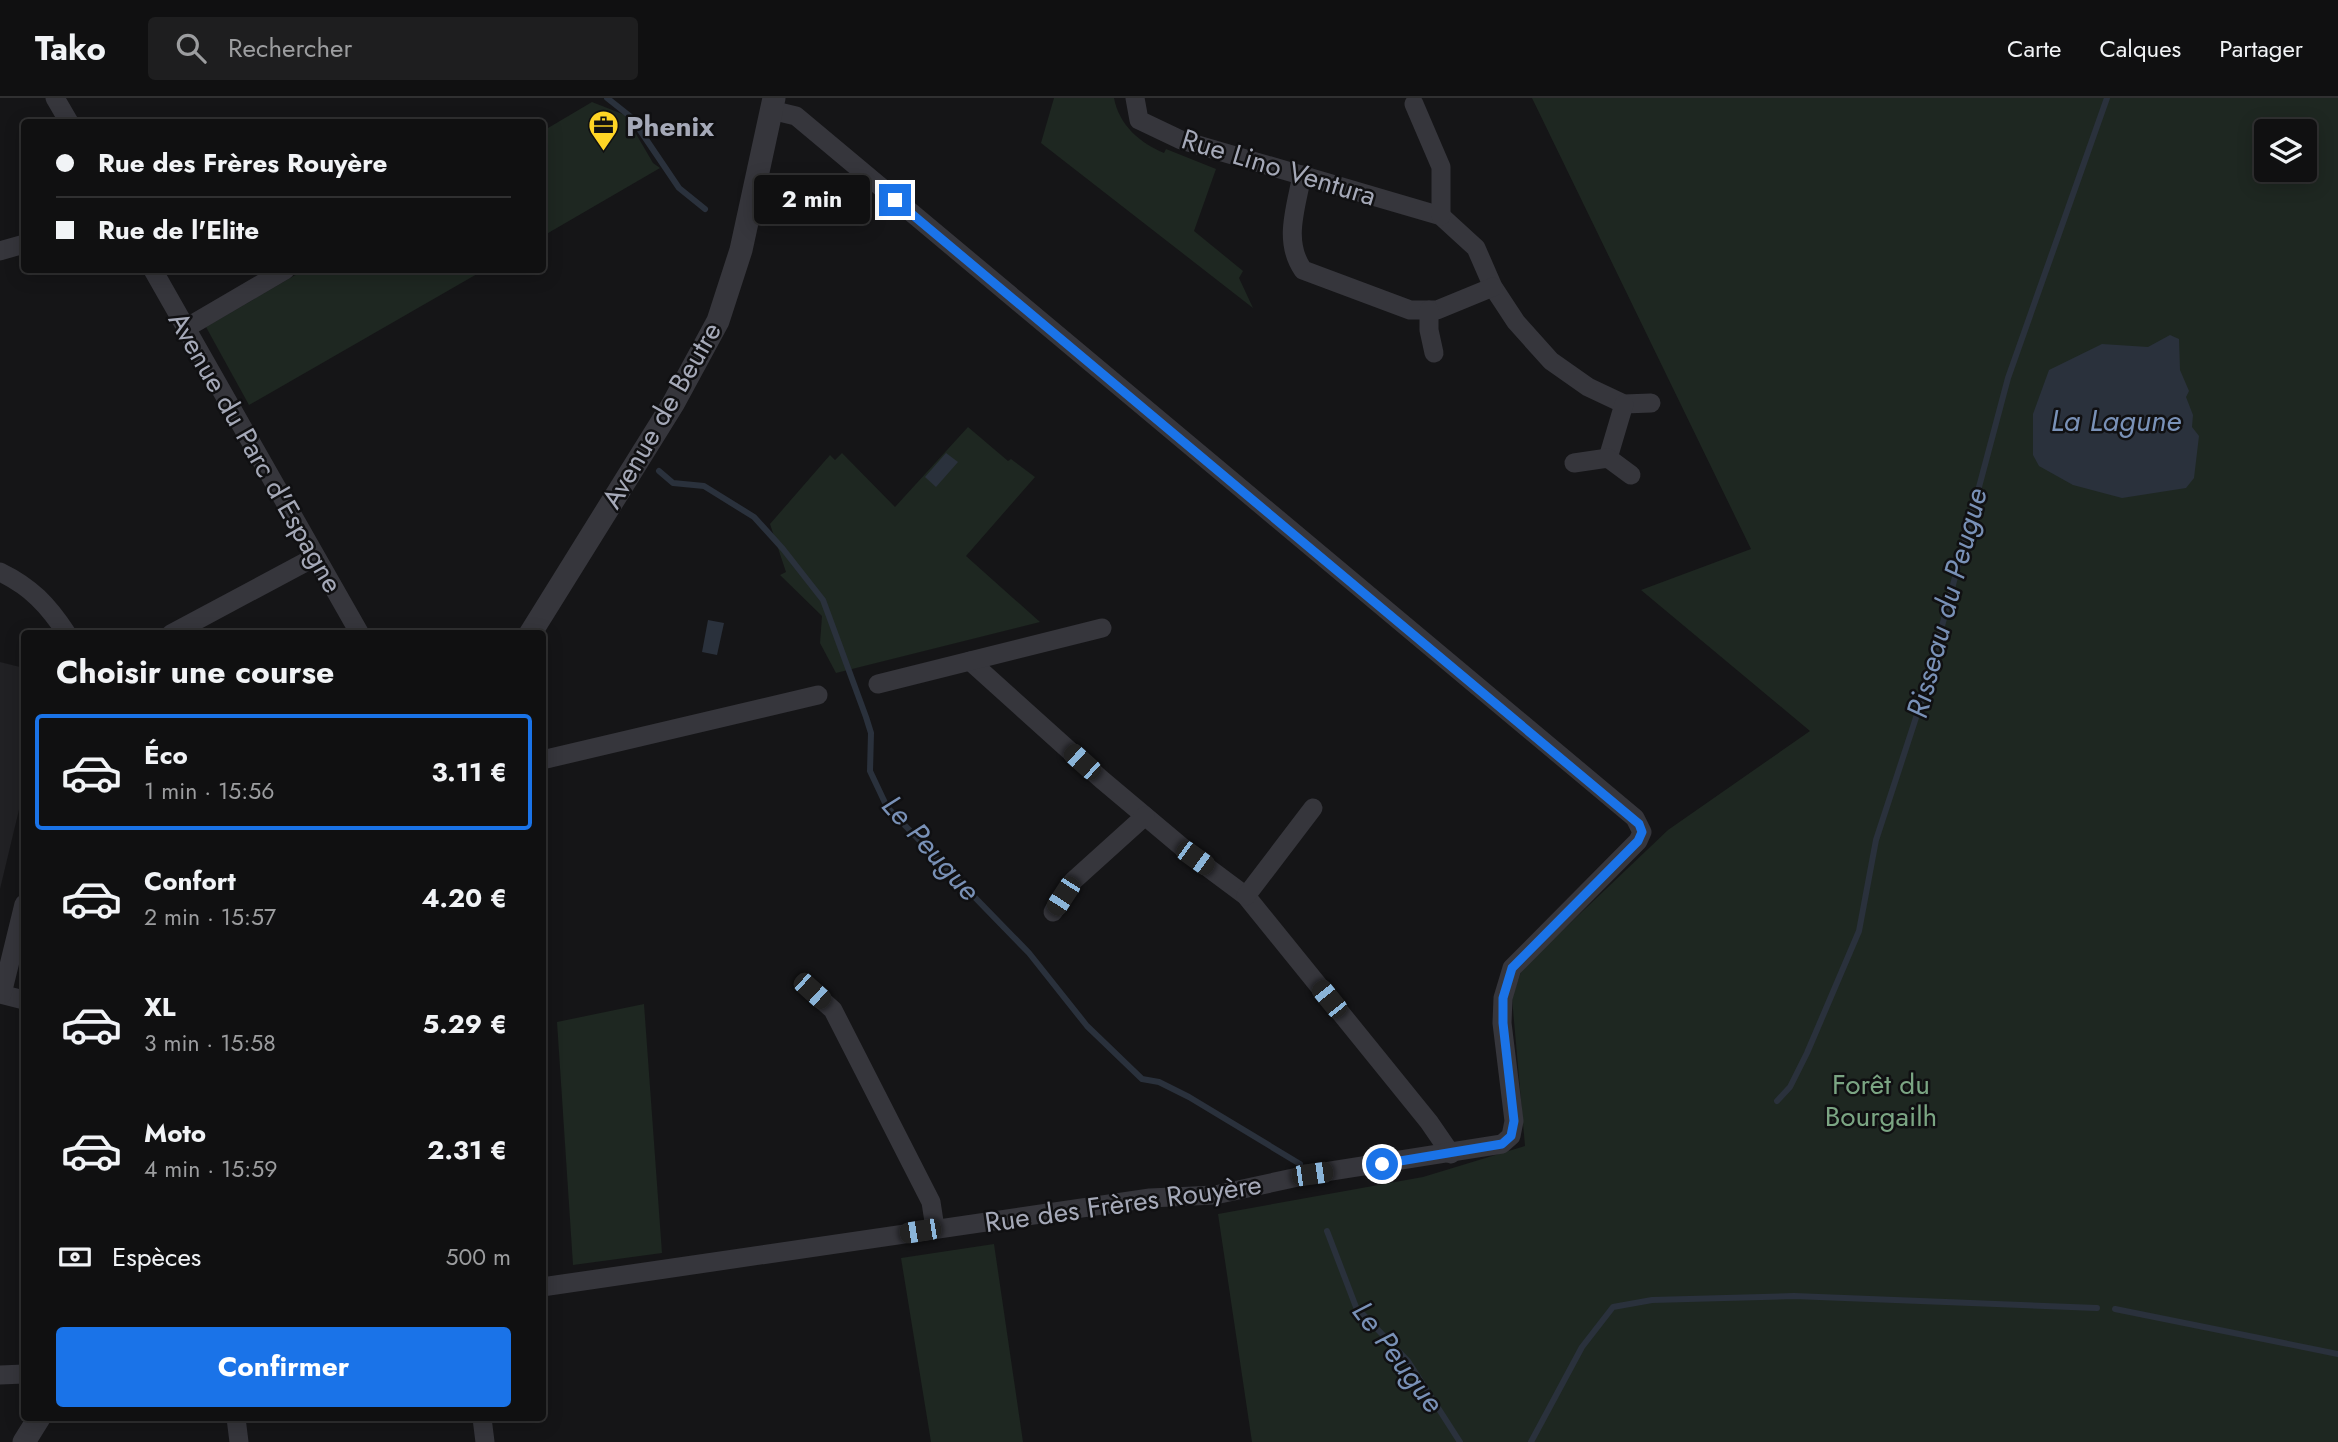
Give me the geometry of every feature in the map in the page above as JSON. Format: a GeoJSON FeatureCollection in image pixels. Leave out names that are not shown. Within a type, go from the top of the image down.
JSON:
{"type":"FeatureCollection","features":[{"type":"Feature","properties":{"kind":"street"},"geometry":{"type":"LineString","coordinates":[[55,98],[67,119]]}},
{"type":"Feature","properties":{"kind":"street","name":"Rue Lino Ventura"},"geometry":{"type":"LineString","coordinates":[[1135,98],[1139,120],[1181,139],[1441,216],[1476,248],[1493,287],[1516,322],[1551,361],[1588,387],[1623,404],[1651,403]]}},
{"type":"Feature","properties":{"kind":"street","name":"Avenue de Beutre"},"geometry":{"type":"LineString","coordinates":[[532,630],[673,404],[718,321],[741,250],[773,104]]}},
{"type":"Feature","properties":{"kind":"street","name":"Rue des Frères Rouyère"},"geometry":{"type":"LineString","coordinates":[[546,1286],[690,1268],[935,1228],[1150,1198],[1215,1195],[1312,1174],[1502,1144],[1511,1136],[1514,1121],[1503,1023],[1503,998],[1512,968],[1638,841],[1642,832],[1636,818],[796,116],[773,104]]}},
{"type":"Feature","properties":{"kind":"street"},"geometry":{"type":"LineString","coordinates":[[1414,104],[1441,167],[1441,216]]}},
{"type":"Feature","properties":{"kind":"street"},"geometry":{"type":"LineString","coordinates":[[1302,175],[1291,231],[1293,256],[1303,270],[1410,310],[1437,310],[1493,287]]}},
{"type":"Feature","properties":{"kind":"street"},"geometry":{"type":"LineString","coordinates":[[0,251],[21,245]]}},
{"type":"Feature","properties":{"kind":"street","name":"Avenue du Parc d'Espagne"},"geometry":{"type":"LineString","coordinates":[[155,273],[358,630]]}},
{"type":"Feature","properties":{"kind":"street"},"geometry":{"type":"LineString","coordinates":[[186,328],[280,273]]}},
{"type":"Feature","properties":{"kind":"street"},"geometry":{"type":"LineString","coordinates":[[1429,310],[1429,330],[1434,353]]}},
{"type":"Feature","properties":{"kind":"street"},"geometry":{"type":"LineString","coordinates":[[1608,458],[1623,404]]}},
{"type":"Feature","properties":{"kind":"street"},"geometry":{"type":"LineString","coordinates":[[1574,463],[1608,458],[1631,475]]}},
{"type":"Feature","properties":{"kind":"street"},"geometry":{"type":"LineString","coordinates":[[178,630],[315,556]]}},
{"type":"Feature","properties":{"kind":"street"},"geometry":{"type":"LineString","coordinates":[[0,572],[29,587],[45,602],[64,630]]}},
{"type":"Feature","properties":{"kind":"street"},"geometry":{"type":"LineString","coordinates":[[878,684],[1102,628]]}},
{"type":"Feature","properties":{"kind":"street"},"geometry":{"type":"LineString","coordinates":[[970,661],[1145,816],[1246,895],[1451,1154]]}},
{"type":"Feature","properties":{"kind":"street"},"geometry":{"type":"LineString","coordinates":[[546,759],[818,695]]}},
{"type":"Feature","properties":{"kind":"street"},"geometry":{"type":"LineString","coordinates":[[1246,895],[1313,808]]}},
{"type":"Feature","properties":{"kind":"street"},"geometry":{"type":"LineString","coordinates":[[1053,912],[1073,881],[1145,816]]}},
{"type":"Feature","properties":{"kind":"street"},"geometry":{"type":"LineString","coordinates":[[21,919],[11,968],[1,994],[21,999]]}},
{"type":"Feature","properties":{"kind":"street"},"geometry":{"type":"LineString","coordinates":[[812,991],[833,1010],[931,1202],[935,1228]]}},
{"type":"Feature","properties":{"kind":"street"},"geometry":{"type":"LineString","coordinates":[[0,1375],[21,1374]]}},
{"type":"Feature","properties":{"kind":"street"},"geometry":{"type":"LineString","coordinates":[[24,1442],[37,1421]]}},
{"type":"Feature","properties":{"kind":"street"},"geometry":{"type":"LineString","coordinates":[[236,1421],[239,1442]]}},
{"type":"Feature","properties":{"kind":"street"},"geometry":{"type":"LineString","coordinates":[[482,1421],[485,1442]]}},
{"type":"Feature","properties":{"kind":"shaded area"},"geometry":{"type":"Polygon","coordinates":[[[0,662],[21,667],[21,802],[0,889],[0,662]]]}},
{"type":"Feature","properties":{"kind":"green space"},"geometry":{"type":"Polygon","coordinates":[[[1054,98],[1114,98],[1126,125],[1147,144],[1164,153],[1166,149],[1216,169],[1194,231],[1243,271],[1239,278],[1253,308],[1041,143],[1054,98]]]}},
{"type":"Feature","properties":{"kind":"green space","name":"Forêt du Bourgailh"},"geometry":{"type":"Polygon","coordinates":[[[1532,98],[2338,98],[2338,1442],[1252,1442],[1218,1214],[1423,1177],[1525,1146],[1512,998],[1522,969],[1668,830],[1810,731],[1641,590],[1751,549],[1532,98]]]}},
{"type":"Feature","properties":{"kind":"green space"},"geometry":{"type":"Polygon","coordinates":[[[592,102],[625,115],[653,163],[660,168],[546,234],[546,129],[592,102]]]}},
{"type":"Feature","properties":{"kind":"green space"},"geometry":{"type":"Polygon","coordinates":[[[299,273],[479,273],[249,405],[206,327],[299,273]]]}},
{"type":"Feature","properties":{"kind":"green space"},"geometry":{"type":"Polygon","coordinates":[[[968,427],[1008,461],[1011,459],[1035,477],[966,556],[1040,622],[836,673],[820,643],[822,616],[780,575],[786,572],[770,524],[830,455],[835,460],[842,453],[895,507],[968,427]]]}},
{"type":"Feature","properties":{"kind":"green space"},"geometry":{"type":"Polygon","coordinates":[[[644,1004],[662,1253],[573,1265],[557,1022],[644,1004]]]}},
{"type":"Feature","properties":{"kind":"green space"},"geometry":{"type":"Polygon","coordinates":[[[994,1244],[1023,1442],[931,1442],[901,1258],[994,1244]]]}},
{"type":"Feature","properties":{"kind":"water","name":"La Lagune"},"geometry":{"type":"Polygon","coordinates":[[[2170,335],[2179,339],[2180,370],[2189,391],[2186,397],[2193,415],[2192,427],[2199,436],[2194,478],[2186,488],[2122,498],[2073,485],[2039,466],[2033,455],[2033,414],[2049,370],[2102,344],[2148,347],[2170,335]]]}},
{"type":"Feature","properties":{"kind":"water"},"geometry":{"type":"Polygon","coordinates":[[[946,453],[958,462],[936,487],[925,477],[946,453]]]}},
{"type":"Feature","properties":{"kind":"water"},"geometry":{"type":"Polygon","coordinates":[[[708,620],[724,623],[717,655],[702,652],[708,620]]]}},
{"type":"Feature","properties":{"kind":"waterway","name":"Le Peugue"},"geometry":{"type":"LineString","coordinates":[[607,98],[631,117],[679,188],[705,209]]}},
{"type":"Feature","properties":{"kind":"waterway","name":"Risseau du Peugue"},"geometry":{"type":"LineString","coordinates":[[1777,1101],[1790,1087],[1807,1053],[1859,931],[1876,840],[1925,690],[2008,378],[2107,98]]}},
{"type":"Feature","properties":{"kind":"waterway","name":"Le Peugue"},"geometry":{"type":"LineString","coordinates":[[659,471],[673,483],[704,486],[754,517],[823,600],[871,733],[870,771],[887,807],[1029,953],[1087,1026],[1142,1079],[1159,1082],[1189,1097],[1300,1164]]}},
{"type":"Feature","properties":{"kind":"waterway","name":"Le Peugue"},"geometry":{"type":"LineString","coordinates":[[1327,1231],[1356,1307],[1408,1361],[1460,1442]]}},
{"type":"Feature","properties":{"kind":"waterway"},"geometry":{"type":"LineString","coordinates":[[1531,1442],[1582,1347],[1613,1307],[1652,1300],[1794,1296],[2097,1308]]}},
{"type":"Feature","properties":{"kind":"waterway"},"geometry":{"type":"LineString","coordinates":[[2115,1309],[2338,1354]]}},
{"type":"Feature","properties":{"kind":"place","name":"Phenix"},"geometry":{"type":"Point","coordinates":[603,153]}},
{"type":"Feature","properties":{"kind":"route"},"geometry":{"type":"LineString","coordinates":[[895,200],[1267,513],[1636,818],[1642,832],[1638,841],[1512,968],[1503,998],[1503,1023],[1514,1121],[1511,1136],[1502,1144],[1382,1164]]}}]}
